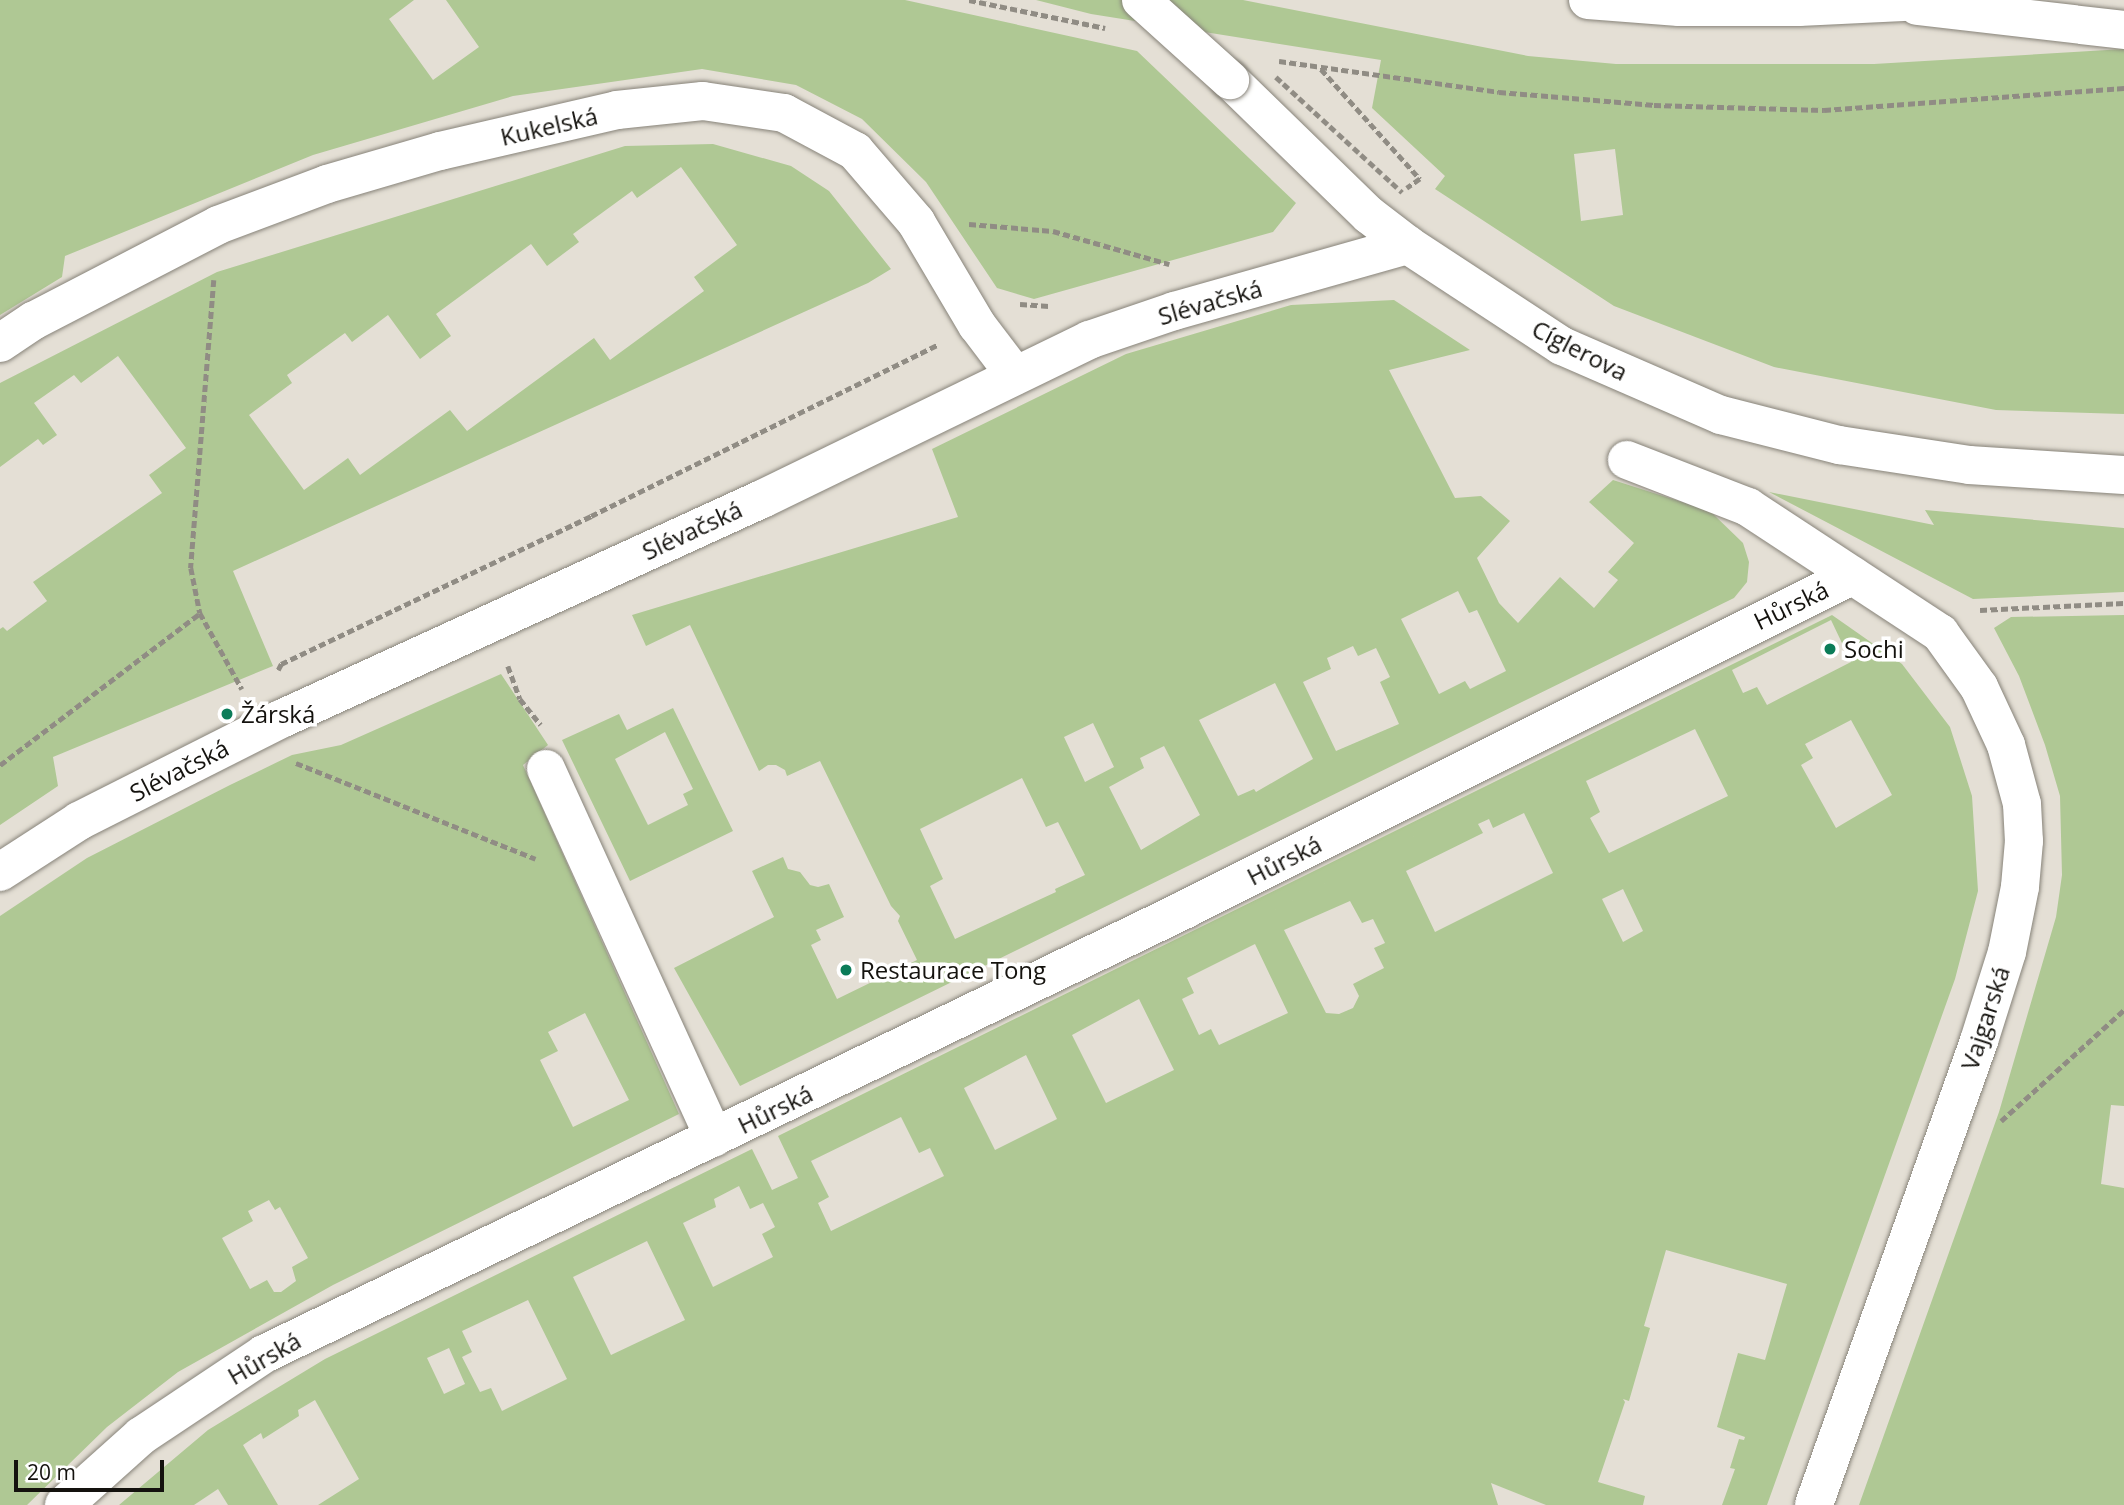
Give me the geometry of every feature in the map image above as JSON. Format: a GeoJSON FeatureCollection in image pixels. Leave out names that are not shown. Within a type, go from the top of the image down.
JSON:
{"type":"FeatureCollection","features":[{"type":"Feature","properties":{"kind":"street","name":"Cíglerova"},"geometry":{"type":"LineString","coordinates":[[1141,0],[1369,215],[1408,245],[1562,346],[1721,415],[1839,445],[1969,465],[2124,474]]}},
{"type":"Feature","properties":{"kind":"street"},"geometry":{"type":"LineString","coordinates":[[1588,0],[1679,7],[1894,4],[1945,0]]}},
{"type":"Feature","properties":{"kind":"street"},"geometry":{"type":"LineString","coordinates":[[1894,4],[2124,30]]}},
{"type":"Feature","properties":{"kind":"street","name":"Kukelská"},"geometry":{"type":"LineString","coordinates":[[0,344],[33,321],[218,225],[327,184],[440,150],[617,110],[703,101],[784,113],[855,151],[916,222],[977,325],[1015,375]]}},
{"type":"Feature","properties":{"kind":"street","name":"Slévačská"},"geometry":{"type":"LineString","coordinates":[[0,872],[79,821],[281,719],[762,499],[1089,340],[1174,311],[1408,245]]}},
{"type":"Feature","properties":{"kind":"street","name":"Vajgarská"},"geometry":{"type":"LineString","coordinates":[[1627,460],[1748,507],[1941,634],[1979,687],[2006,745],[2022,804],[2024,841],[2020,887],[2007,952],[1979,1041],[1814,1505]]}},
{"type":"Feature","properties":{"kind":"street","name":"Hůrská"},"geometry":{"type":"LineString","coordinates":[[64,1505],[141,1436],[264,1354],[408,1282],[714,1138],[1173,915],[1852,576]]}},
{"type":"Feature","properties":{"kind":"street","name":"Hůrská"},"geometry":{"type":"LineString","coordinates":[[546,769],[714,1138]]}},
{"type":"Feature","properties":{"kind":"path"},"geometry":{"type":"LineString","coordinates":[[969,0],[1107,29]]}},
{"type":"Feature","properties":{"kind":"path"},"geometry":{"type":"LineString","coordinates":[[1268,59],[1321,69],[1499,92],[1654,105],[1824,110],[2124,88]]}},
{"type":"Feature","properties":{"kind":"path"},"geometry":{"type":"LineString","coordinates":[[1321,69],[1420,179],[1402,192]]}},
{"type":"Feature","properties":{"kind":"path"},"geometry":{"type":"LineString","coordinates":[[1272,73],[1413,200]]}},
{"type":"Feature","properties":{"kind":"path"},"geometry":{"type":"LineString","coordinates":[[916,222],[1053,231],[1179,267]]}},
{"type":"Feature","properties":{"kind":"path"},"geometry":{"type":"LineString","coordinates":[[218,225],[191,568],[200,612],[241,688],[281,719]]}},
{"type":"Feature","properties":{"kind":"path"},"geometry":{"type":"LineString","coordinates":[[1941,634],[1980,610],[2124,603]]}},
{"type":"Feature","properties":{"kind":"path"},"geometry":{"type":"LineString","coordinates":[[0,765],[200,612]]}},
{"type":"Feature","properties":{"kind":"path"},"geometry":{"type":"LineString","coordinates":[[507,660],[512,678]]}},
{"type":"Feature","properties":{"kind":"path"},"geometry":{"type":"LineString","coordinates":[[306,758],[295,764],[599,882]]}},
{"type":"Feature","properties":{"kind":"path"},"geometry":{"type":"LineString","coordinates":[[2000,1122],[2124,1010]]}},
{"type":"Feature","properties":{"kind":"green space"},"geometry":{"type":"Polygon","coordinates":[[[0,0],[414,0],[389,19],[433,80],[479,47],[446,0],[905,0],[1137,51],[1296,203],[1273,232],[1034,299],[997,288],[926,182],[862,119],[796,85],[702,69],[513,96],[313,155],[65,256],[62,277],[0,315],[0,0]]]}},
{"type":"Feature","properties":{"kind":"green space"},"geometry":{"type":"Polygon","coordinates":[[[1036,0],[1243,0],[1528,56],[1616,64],[1874,64],[2124,49],[2124,414],[1996,410],[1774,367],[1614,306],[1435,189],[1445,176],[1372,108],[1381,60],[1091,14],[1036,0]],[[1615,149],[1574,154],[1581,221],[1623,215],[1615,149]]]}},
{"type":"Feature","properties":{"kind":"green space"},"geometry":{"type":"Polygon","coordinates":[[[713,144],[791,166],[829,191],[891,269],[868,283],[233,571],[273,666],[53,757],[58,786],[0,825],[0,629],[3,627],[7,631],[47,601],[33,582],[162,493],[149,475],[186,448],[118,356],[81,383],[74,375],[34,403],[57,435],[43,445],[38,439],[0,467],[0,383],[217,272],[625,146],[713,144]],[[681,167],[637,198],[632,191],[573,234],[579,242],[547,266],[531,244],[436,314],[451,336],[420,359],[388,315],[352,342],[345,333],[287,375],[292,383],[249,415],[304,490],[348,458],[360,475],[450,410],[467,431],[594,338],[610,360],[704,291],[694,277],[737,245],[681,167]]]}},
{"type":"Feature","properties":{"kind":"green space"},"geometry":{"type":"Polygon","coordinates":[[[1394,300],[1470,350],[1389,370],[1455,498],[1481,496],[1510,521],[1477,558],[1499,603],[1518,623],[1560,577],[1594,608],[1618,580],[1608,572],[1634,543],[1589,502],[1613,480],[1710,511],[1743,543],[1749,562],[1747,582],[1734,598],[740,1086],[674,968],[774,917],[752,871],[783,857],[788,869],[800,872],[810,885],[818,887],[829,884],[844,917],[816,930],[821,940],[811,945],[837,999],[917,960],[898,921],[900,916],[891,906],[820,761],[787,776],[785,770],[776,765],[768,765],[759,771],[690,625],[646,646],[632,615],[958,517],[932,449],[1126,354],[1291,305],[1394,300]],[[1458,591],[1401,619],[1439,694],[1465,681],[1470,689],[1506,671],[1477,610],[1469,613],[1458,591]],[[1353,646],[1327,658],[1331,669],[1303,682],[1336,751],[1399,724],[1380,682],[1390,677],[1376,648],[1358,656],[1353,646]],[[1275,683],[1199,720],[1238,796],[1254,789],[1256,792],[1313,759],[1275,683]],[[1093,723],[1064,737],[1085,782],[1114,767],[1093,723]],[[1164,746],[1140,758],[1144,768],[1109,787],[1141,850],[1200,815],[1164,746]],[[1022,778],[920,829],[943,879],[930,886],[955,939],[1056,892],[1055,889],[1085,875],[1058,822],[1046,827],[1022,778]]]}},
{"type":"Feature","properties":{"kind":"green space"},"geometry":{"type":"Polygon","coordinates":[[[1769,492],[1934,525],[1925,510],[2124,528],[2124,592],[1973,599],[1769,492]]]}},
{"type":"Feature","properties":{"kind":"green space"},"geometry":{"type":"Polygon","coordinates":[[[1832,615],[1902,664],[1950,727],[1972,796],[1978,891],[1955,979],[1767,1505],[1722,1505],[1735,1469],[1730,1468],[1739,1439],[1744,1440],[1745,1437],[1717,1427],[1738,1353],[1765,1360],[1787,1284],[1666,1250],[1644,1326],[1650,1328],[1629,1401],[1623,1399],[1625,1402],[1598,1482],[1645,1496],[1643,1505],[1546,1505],[1491,1483],[1498,1505],[318,1505],[359,1479],[315,1400],[298,1410],[299,1416],[263,1439],[261,1433],[243,1445],[278,1505],[228,1505],[218,1489],[194,1505],[119,1505],[208,1430],[325,1359],[752,1149],[772,1190],[798,1178],[778,1136],[1832,615]],[[1831,620],[1732,670],[1743,693],[1757,687],[1767,705],[1851,662],[1831,620]],[[1851,720],[1805,744],[1813,758],[1801,765],[1836,828],[1892,795],[1851,720]],[[1695,729],[1586,781],[1600,812],[1590,818],[1609,853],[1728,796],[1695,729]],[[1524,813],[1493,828],[1489,819],[1478,824],[1483,833],[1406,871],[1435,932],[1553,873],[1524,813]],[[1623,889],[1602,899],[1623,942],[1643,931],[1623,889]],[[1350,901],[1284,930],[1326,1013],[1339,1014],[1353,1008],[1359,996],[1353,984],[1384,968],[1374,948],[1385,943],[1373,919],[1362,923],[1350,901]],[[1255,944],[1187,978],[1194,993],[1182,999],[1199,1035],[1211,1029],[1219,1045],[1288,1013],[1255,944]],[[1139,999],[1072,1035],[1106,1103],[1174,1070],[1139,999]],[[1026,1055],[964,1088],[995,1150],[1057,1119],[1026,1055]],[[901,1117],[811,1161],[829,1197],[818,1203],[831,1231],[944,1176],[930,1148],[919,1153],[901,1117]],[[739,1186],[714,1199],[716,1207],[683,1223],[713,1287],[773,1257],[762,1234],[775,1227],[763,1203],[750,1209],[739,1186]],[[647,1241],[573,1277],[611,1355],[685,1320],[647,1241]],[[528,1300],[462,1331],[472,1352],[462,1357],[480,1392],[491,1388],[502,1411],[567,1379],[528,1300]],[[449,1348],[427,1358],[444,1394],[465,1384],[449,1348]]]}},
{"type":"Feature","properties":{"kind":"green space"},"geometry":{"type":"Polygon","coordinates":[[[2124,615],[2124,1106],[2111,1105],[2101,1184],[2124,1188],[2124,1505],[1859,1505],[1999,1112],[2056,917],[2062,875],[2060,796],[2045,745],[2019,676],[1994,628],[2011,617],[2124,615]]]}},
{"type":"Feature","properties":{"kind":"green space"},"geometry":{"type":"Polygon","coordinates":[[[501,674],[548,745],[523,765],[679,1114],[333,1285],[178,1372],[107,1427],[27,1505],[0,1505],[0,916],[87,858],[230,785],[292,755],[341,745],[501,674]],[[585,1013],[548,1032],[558,1051],[540,1060],[573,1127],[629,1100],[585,1013]],[[269,1200],[248,1211],[253,1221],[222,1238],[250,1289],[267,1280],[274,1292],[281,1292],[296,1281],[292,1267],[308,1258],[280,1207],[275,1210],[269,1200]]]}},
{"type":"Feature","properties":{"kind":"green space"},"geometry":{"type":"Polygon","coordinates":[[[673,708],[733,831],[630,881],[562,740],[619,714],[627,730],[673,708]],[[665,732],[615,759],[648,825],[688,805],[683,794],[693,789],[665,732]]]}},
{"type":"Feature","properties":{"kind":"place","name":"Sochi"},"geometry":{"type":"Point","coordinates":[1830,649]}},
{"type":"Feature","properties":{"kind":"place","name":"Žárská"},"geometry":{"type":"Point","coordinates":[227,714]}},
{"type":"Feature","properties":{"kind":"place","name":"Restaurace Tong"},"geometry":{"type":"Point","coordinates":[846,970]}}]}
